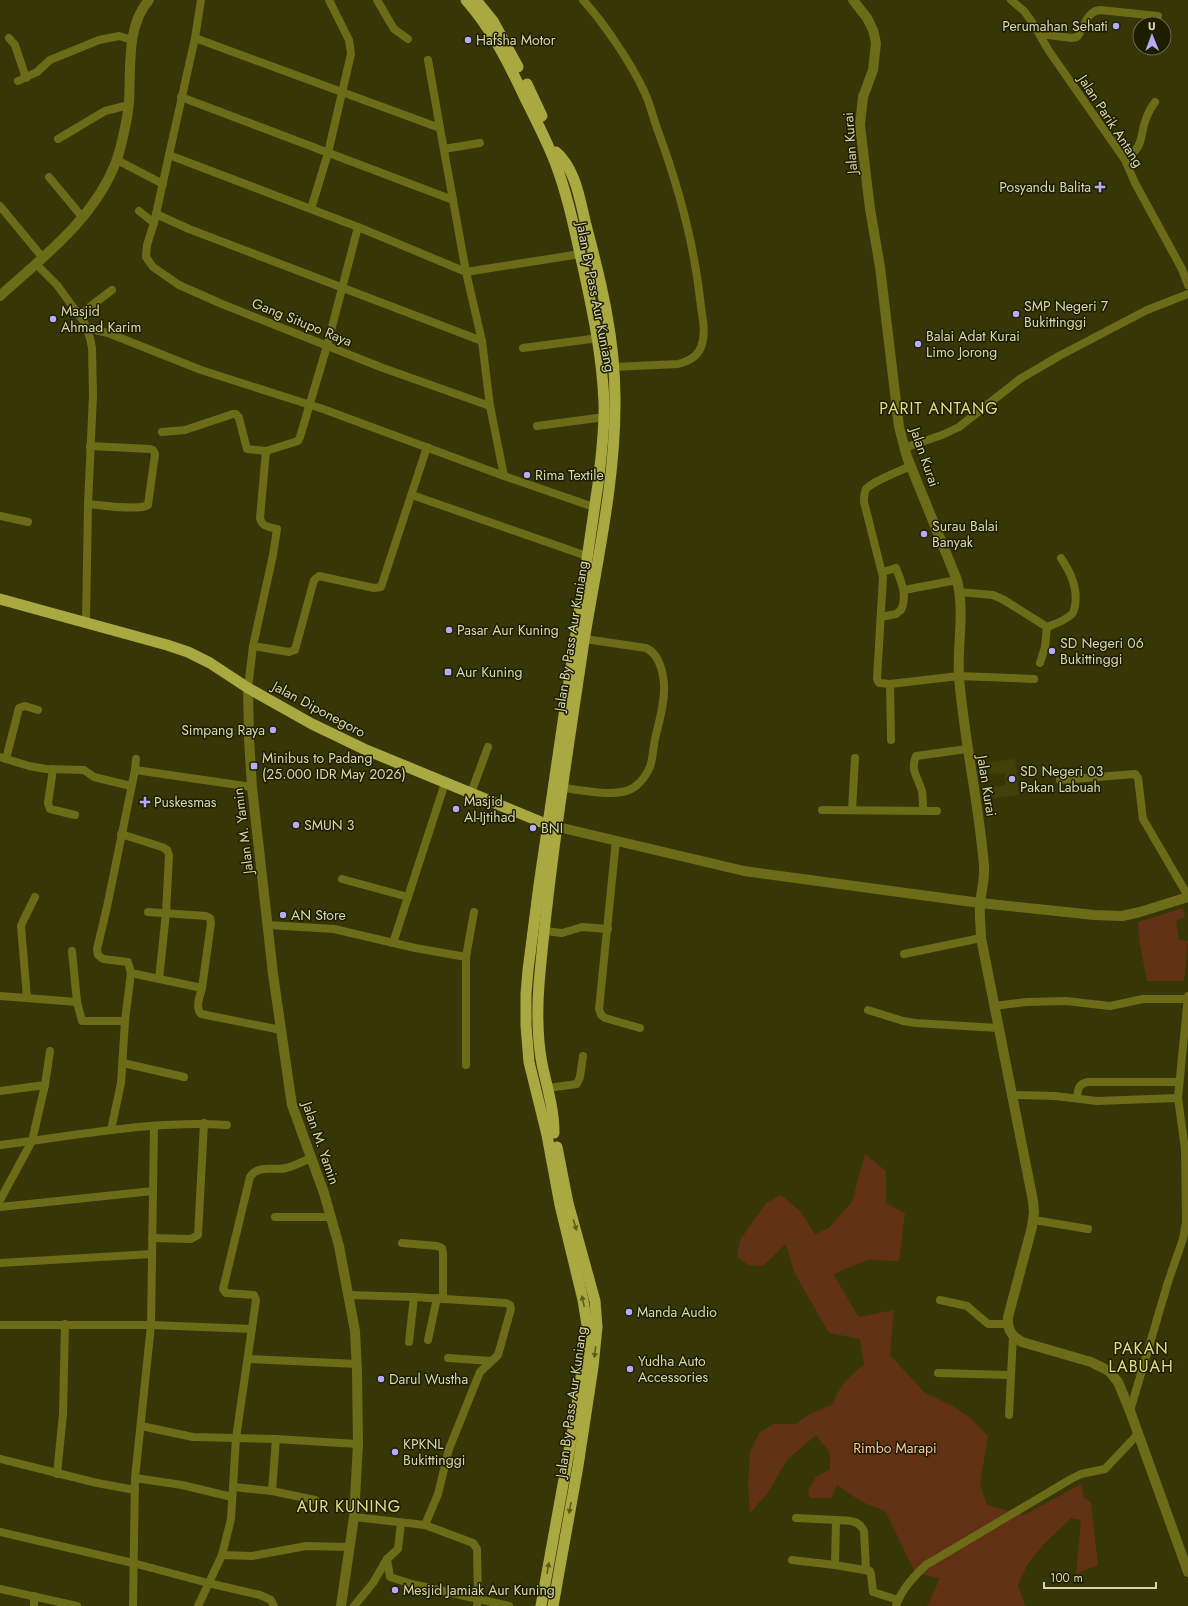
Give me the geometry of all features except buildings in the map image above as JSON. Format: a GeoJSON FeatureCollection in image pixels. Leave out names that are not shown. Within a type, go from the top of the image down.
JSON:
{"type":"FeatureCollection","features":[{"type":"Feature","properties":{"kind":"highway","name":"Jalan By Pass Aur Kuniang"},"geometry":{"type":"LineString","coordinates":[[466,0],[481,11]]}},
{"type":"Feature","properties":{"kind":"highway","name":"Jalan By Pass Aur Kuniang"},"geometry":{"type":"LineString","coordinates":[[476,0],[554,153],[566,187],[598,337],[604,417],[598,484],[528,970],[526,994],[529,1062],[545,1112],[550,1134],[587,1325],[570,1482],[553,1606]]}},
{"type":"Feature","properties":{"kind":"highway","name":"Jalan By Pass Aur Kuniang"},"geometry":{"type":"LineString","coordinates":[[550,1134],[553,1112],[540,1053],[537,1025],[545,931],[563,788],[604,522],[612,456],[615,396],[614,367],[602,292],[579,199],[568,165],[564,159],[554,153]]}},
{"type":"Feature","properties":{"kind":"highway","name":"Jalan By Pass Aur Kuniang"},"geometry":{"type":"LineString","coordinates":[[550,1134],[532,1105],[520,1044],[523,960],[541,822],[594,463],[598,418],[596,378],[591,339],[567,223],[551,170],[550,159],[554,153]]}},
{"type":"Feature","properties":{"kind":"highway","name":"Jalan Diponegoro"},"geometry":{"type":"LineString","coordinates":[[0,599],[188,652],[210,662],[248,688],[312,724],[364,749],[513,812],[541,822]]}},
{"type":"Feature","properties":{"kind":"highway"},"geometry":{"type":"LineString","coordinates":[[557,718],[573,721]]}},
{"type":"Feature","properties":{"kind":"highway","name":"Jalan By Pass Aur Kuniang"},"geometry":{"type":"LineString","coordinates":[[541,1606],[570,1482]]}},
{"type":"Feature","properties":{"kind":"street"},"geometry":{"type":"LineString","coordinates":[[0,296],[40,261],[82,218],[101,193],[117,160],[129,105],[134,27],[139,15],[149,0]]}},
{"type":"Feature","properties":{"kind":"street","name":"Gang Situpo Raya"},"geometry":{"type":"LineString","coordinates":[[201,0],[188,74],[181,97],[154,223],[147,245],[146,257],[153,268],[179,285],[327,346],[490,406]]}},
{"type":"Feature","properties":{"kind":"street"},"geometry":{"type":"LineString","coordinates":[[310,209],[328,153],[351,48],[349,40],[329,0]]}},
{"type":"Feature","properties":{"kind":"street"},"geometry":{"type":"LineString","coordinates":[[377,0],[394,29],[408,39]]}},
{"type":"Feature","properties":{"kind":"street"},"geometry":{"type":"LineString","coordinates":[[583,0],[593,11],[625,58],[646,97],[666,152],[686,220],[699,283],[704,331],[702,346],[696,356],[687,361],[678,364],[614,367]]}},
{"type":"Feature","properties":{"kind":"street","name":"Jalan Kurai"},"geometry":{"type":"LineString","coordinates":[[853,0],[867,18],[873,30],[876,44],[873,70],[863,97],[860,125],[870,209],[880,267],[899,427],[904,448],[957,580],[959,592],[959,676],[967,749],[984,867],[980,903],[981,938],[1031,1194],[1034,1220]]}},
{"type":"Feature","properties":{"kind":"street","name":"Jalan Parik Antang"},"geometry":{"type":"LineString","coordinates":[[1011,0],[1024,11],[1040,34],[1049,51],[1125,160],[1138,188],[1182,269],[1188,285]]}},
{"type":"Feature","properties":{"kind":"street"},"geometry":{"type":"LineString","coordinates":[[1040,34],[1077,38],[1090,13],[1094,10],[1158,16]]}},
{"type":"Feature","properties":{"kind":"street"},"geometry":{"type":"LineString","coordinates":[[9,38],[14,45],[22,79],[37,72],[50,60],[99,40],[119,36],[132,40]]}},
{"type":"Feature","properties":{"kind":"street"},"geometry":{"type":"LineString","coordinates":[[195,38],[440,128]]}},
{"type":"Feature","properties":{"kind":"street"},"geometry":{"type":"LineString","coordinates":[[428,60],[452,200],[466,272],[482,341],[490,406],[504,476]]}},
{"type":"Feature","properties":{"kind":"street"},"geometry":{"type":"LineString","coordinates":[[181,97],[452,200]]}},
{"type":"Feature","properties":{"kind":"street"},"geometry":{"type":"LineString","coordinates":[[1125,160],[1135,153],[1138,148],[1147,115],[1155,102]]}},
{"type":"Feature","properties":{"kind":"street"},"geometry":{"type":"LineString","coordinates":[[58,138],[105,111],[129,105]]}},
{"type":"Feature","properties":{"kind":"street"},"geometry":{"type":"LineString","coordinates":[[444,149],[480,143]]}},
{"type":"Feature","properties":{"kind":"street"},"geometry":{"type":"LineString","coordinates":[[169,155],[358,227],[466,272],[574,255]]}},
{"type":"Feature","properties":{"kind":"street"},"geometry":{"type":"LineString","coordinates":[[117,160],[163,184]]}},
{"type":"Feature","properties":{"kind":"street"},"geometry":{"type":"LineString","coordinates":[[49,177],[82,218]]}},
{"type":"Feature","properties":{"kind":"street"},"geometry":{"type":"LineString","coordinates":[[0,206],[88,328],[92,348],[93,395],[88,504],[86,622]]}},
{"type":"Feature","properties":{"kind":"street"},"geometry":{"type":"LineString","coordinates":[[139,211],[154,223]]}},
{"type":"Feature","properties":{"kind":"street"},"geometry":{"type":"LineString","coordinates":[[156,214],[342,288],[482,341]]}},
{"type":"Feature","properties":{"kind":"street"},"geometry":{"type":"LineString","coordinates":[[162,432],[185,430],[236,414],[247,449],[266,451],[298,441],[311,405],[358,227]]}},
{"type":"Feature","properties":{"kind":"street"},"geometry":{"type":"LineString","coordinates":[[79,315],[112,290]]}},
{"type":"Feature","properties":{"kind":"street"},"geometry":{"type":"LineString","coordinates":[[904,448],[942,435],[959,427],[1020,379],[1147,310],[1188,294]]}},
{"type":"Feature","properties":{"kind":"street"},"geometry":{"type":"LineString","coordinates":[[88,328],[108,333],[201,370],[311,405],[504,476],[588,505]]}},
{"type":"Feature","properties":{"kind":"street"},"geometry":{"type":"LineString","coordinates":[[523,348],[591,339]]}},
{"type":"Feature","properties":{"kind":"street"},"geometry":{"type":"LineString","coordinates":[[537,426],[598,418]]}},
{"type":"Feature","properties":{"kind":"street"},"geometry":{"type":"LineString","coordinates":[[88,504],[128,507],[145,507],[148,505],[154,454],[153,450],[150,448],[90,446]]}},
{"type":"Feature","properties":{"kind":"street"},"geometry":{"type":"LineString","coordinates":[[253,646],[289,652],[295,650],[314,580],[319,576],[374,588],[381,587],[427,447]]}},
{"type":"Feature","properties":{"kind":"street"},"geometry":{"type":"LineString","coordinates":[[248,688],[253,646],[273,555],[277,529],[264,526],[261,523],[260,518],[266,451]]}},
{"type":"Feature","properties":{"kind":"street"},"geometry":{"type":"LineString","coordinates":[[911,466],[887,476],[872,485],[866,490],[864,495],[864,502],[882,572],[877,679],[879,683],[890,684],[959,676],[1034,679]]}},
{"type":"Feature","properties":{"kind":"street"},"geometry":{"type":"LineString","coordinates":[[412,495],[581,554]]}},
{"type":"Feature","properties":{"kind":"street"},"geometry":{"type":"LineString","coordinates":[[0,516],[28,522]]}},
{"type":"Feature","properties":{"kind":"street"},"geometry":{"type":"LineString","coordinates":[[1047,627],[1066,620],[1074,613],[1076,602],[1074,583],[1069,570],[1061,558]]}},
{"type":"Feature","properties":{"kind":"street"},"geometry":{"type":"LineString","coordinates":[[881,617],[896,614],[901,610],[903,605],[904,590],[896,568],[882,572]]}},
{"type":"Feature","properties":{"kind":"street"},"geometry":{"type":"LineString","coordinates":[[904,590],[957,580]]}},
{"type":"Feature","properties":{"kind":"street"},"geometry":{"type":"LineString","coordinates":[[959,592],[993,595],[1004,600],[1047,627]]}},
{"type":"Feature","properties":{"kind":"street"},"geometry":{"type":"LineString","coordinates":[[1040,663],[1047,627]]}},
{"type":"Feature","properties":{"kind":"street"},"geometry":{"type":"LineString","coordinates":[[563,788],[613,793],[624,792],[634,788],[650,767],[663,697],[663,677],[657,656],[653,651],[646,648],[585,639]]}},
{"type":"Feature","properties":{"kind":"street"},"geometry":{"type":"LineString","coordinates":[[890,684],[892,740]]}},
{"type":"Feature","properties":{"kind":"street","name":"Jalan M. Yamin"},"geometry":{"type":"LineString","coordinates":[[248,688],[248,732],[252,787],[280,1030],[292,1105],[331,1217],[339,1246],[349,1295],[354,1331],[357,1364],[358,1444],[354,1517],[341,1606]]}},
{"type":"Feature","properties":{"kind":"street"},"geometry":{"type":"LineString","coordinates":[[38,710],[25,706],[19,708],[3,758],[29,766],[53,769],[84,770],[94,777],[131,786]]}},
{"type":"Feature","properties":{"kind":"street"},"geometry":{"type":"LineString","coordinates":[[470,793],[488,748]]}},
{"type":"Feature","properties":{"kind":"street"},"geometry":{"type":"LineString","coordinates":[[923,810],[922,793],[914,772],[914,761],[916,756],[967,749]]}},
{"type":"Feature","properties":{"kind":"street"},"geometry":{"type":"LineString","coordinates":[[852,810],[855,758]]}},
{"type":"Feature","properties":{"kind":"street"},"geometry":{"type":"LineString","coordinates":[[112,1130],[121,1083],[125,1021],[131,973],[128,962],[103,959],[98,956],[97,953],[136,759]]}},
{"type":"Feature","properties":{"kind":"street"},"geometry":{"type":"LineString","coordinates":[[53,769],[48,803],[50,809],[75,815]]}},
{"type":"Feature","properties":{"kind":"street"},"geometry":{"type":"LineString","coordinates":[[135,770],[252,787]]}},
{"type":"Feature","properties":{"kind":"street"},"geometry":{"type":"LineString","coordinates":[[558,826],[744,871],[980,903],[1108,917],[1140,912],[1188,897],[1143,819],[1138,778],[1135,774],[1060,780]]}},
{"type":"Feature","properties":{"kind":"street"},"geometry":{"type":"LineString","coordinates":[[393,943],[445,783]]}},
{"type":"Feature","properties":{"kind":"street"},"geometry":{"type":"LineString","coordinates":[[822,810],[937,811]]}},
{"type":"Feature","properties":{"kind":"street"},"geometry":{"type":"LineString","coordinates":[[122,834],[162,847],[167,850],[169,855],[166,913],[159,980]]}},
{"type":"Feature","properties":{"kind":"street"},"geometry":{"type":"LineString","coordinates":[[616,840],[600,1003],[601,1015],[605,1018],[640,1028]]}},
{"type":"Feature","properties":{"kind":"street"},"geometry":{"type":"LineString","coordinates":[[342,879],[408,897]]}},
{"type":"Feature","properties":{"kind":"street"},"geometry":{"type":"LineString","coordinates":[[27,998],[22,926],[35,898]]}},
{"type":"Feature","properties":{"kind":"street"},"geometry":{"type":"LineString","coordinates":[[148,912],[206,916],[210,918],[211,923],[198,1007],[198,1011],[201,1014],[280,1030]]}},
{"type":"Feature","properties":{"kind":"street"},"geometry":{"type":"LineString","coordinates":[[466,1065],[466,957],[474,912]]}},
{"type":"Feature","properties":{"kind":"street"},"geometry":{"type":"LineString","coordinates":[[268,925],[334,929],[393,943],[466,957]]}},
{"type":"Feature","properties":{"kind":"street"},"geometry":{"type":"LineString","coordinates":[[545,931],[562,933],[582,927],[608,930]]}},
{"type":"Feature","properties":{"kind":"street"},"geometry":{"type":"LineString","coordinates":[[904,954],[981,938]]}},
{"type":"Feature","properties":{"kind":"street"},"geometry":{"type":"LineString","coordinates":[[72,951],[77,1002],[82,1021],[125,1021]]}},
{"type":"Feature","properties":{"kind":"street"},"geometry":{"type":"LineString","coordinates":[[131,973],[202,988]]}},
{"type":"Feature","properties":{"kind":"street"},"geometry":{"type":"LineString","coordinates":[[0,996],[77,1002]]}},
{"type":"Feature","properties":{"kind":"street"},"geometry":{"type":"LineString","coordinates":[[1130,1411],[1168,1282],[1183,1238],[1186,1222],[1187,1149],[1178,1098],[1179,1082],[1185,1055],[1188,996]]}},
{"type":"Feature","properties":{"kind":"street"},"geometry":{"type":"LineString","coordinates":[[994,1006],[1027,1002],[1066,1001],[1110,1006],[1143,999],[1188,1000]]}},
{"type":"Feature","properties":{"kind":"street"},"geometry":{"type":"LineString","coordinates":[[868,1010],[903,1021],[916,1023],[998,1028]]}},
{"type":"Feature","properties":{"kind":"street"},"geometry":{"type":"LineString","coordinates":[[0,1200],[32,1141],[45,1085],[50,1051]]}},
{"type":"Feature","properties":{"kind":"street"},"geometry":{"type":"LineString","coordinates":[[548,1088],[576,1084],[580,1077],[582,1056]]}},
{"type":"Feature","properties":{"kind":"street"},"geometry":{"type":"LineString","coordinates":[[123,1063],[184,1077]]}},
{"type":"Feature","properties":{"kind":"street"},"geometry":{"type":"LineString","coordinates":[[1077,1098],[1078,1087],[1088,1082],[1179,1082]]}},
{"type":"Feature","properties":{"kind":"street"},"geometry":{"type":"LineString","coordinates":[[0,1091],[45,1085]]}},
{"type":"Feature","properties":{"kind":"street"},"geometry":{"type":"LineString","coordinates":[[1011,1095],[1055,1096],[1097,1101],[1178,1098]]}},
{"type":"Feature","properties":{"kind":"street"},"geometry":{"type":"LineString","coordinates":[[0,1145],[154,1126],[204,1123],[227,1125]]}},
{"type":"Feature","properties":{"kind":"street"},"geometry":{"type":"LineString","coordinates":[[152,1238],[191,1239],[198,1235],[204,1123]]}},
{"type":"Feature","properties":{"kind":"street"},"geometry":{"type":"LineString","coordinates":[[133,1606],[135,1490],[151,1325],[154,1126]]}},
{"type":"Feature","properties":{"kind":"street"},"geometry":{"type":"LineString","coordinates":[[198,1606],[222,1555],[232,1519],[236,1438],[256,1297],[250,1294],[226,1293],[223,1289],[250,1177],[253,1172],[259,1169],[282,1169],[311,1158]]}},
{"type":"Feature","properties":{"kind":"street"},"geometry":{"type":"LineString","coordinates":[[0,1206],[153,1191]]}},
{"type":"Feature","properties":{"kind":"street"},"geometry":{"type":"LineString","coordinates":[[275,1217],[331,1217]]}},
{"type":"Feature","properties":{"kind":"street"},"geometry":{"type":"LineString","coordinates":[[1009,1415],[1013,1336],[1008,1324],[1008,1317],[1034,1220],[1088,1229]]}},
{"type":"Feature","properties":{"kind":"street"},"geometry":{"type":"LineString","coordinates":[[402,1243],[437,1246],[442,1248],[444,1253],[440,1298],[428,1340]]}},
{"type":"Feature","properties":{"kind":"street"},"geometry":{"type":"LineString","coordinates":[[0,1263],[152,1254]]}},
{"type":"Feature","properties":{"kind":"street"},"geometry":{"type":"LineString","coordinates":[[349,1295],[440,1298],[506,1303],[510,1305],[511,1309],[498,1355],[480,1372],[449,1449],[438,1494],[425,1525]]}},
{"type":"Feature","properties":{"kind":"street"},"geometry":{"type":"LineString","coordinates":[[409,1342],[414,1297]]}},
{"type":"Feature","properties":{"kind":"street"},"geometry":{"type":"LineString","coordinates":[[940,1300],[967,1306],[988,1324],[1008,1324]]}},
{"type":"Feature","properties":{"kind":"street"},"geometry":{"type":"LineString","coordinates":[[57,1474],[63,1414],[65,1324]]}},
{"type":"Feature","properties":{"kind":"street"},"geometry":{"type":"LineString","coordinates":[[0,1325],[151,1325],[252,1329]]}},
{"type":"Feature","properties":{"kind":"street"},"geometry":{"type":"LineString","coordinates":[[1013,1336],[1022,1342],[1091,1362],[1109,1371],[1118,1382],[1130,1411],[1188,1572]]}},
{"type":"Feature","properties":{"kind":"street"},"geometry":{"type":"LineString","coordinates":[[448,1358],[491,1361]]}},
{"type":"Feature","properties":{"kind":"street"},"geometry":{"type":"LineString","coordinates":[[248,1359],[357,1364]]}},
{"type":"Feature","properties":{"kind":"street"},"geometry":{"type":"LineString","coordinates":[[938,1373],[1010,1375]]}},
{"type":"Feature","properties":{"kind":"street"},"geometry":{"type":"LineString","coordinates":[[141,1426],[193,1437],[276,1439],[358,1444]]}},
{"type":"Feature","properties":{"kind":"street"},"geometry":{"type":"LineString","coordinates":[[792,1560],[870,1571],[873,1592],[897,1603],[914,1576],[926,1565],[1071,1479],[1081,1474],[1105,1468],[1138,1434]]}},
{"type":"Feature","properties":{"kind":"street"},"geometry":{"type":"LineString","coordinates":[[272,1491],[276,1439]]}},
{"type":"Feature","properties":{"kind":"street"},"geometry":{"type":"LineString","coordinates":[[0,1459],[57,1474],[135,1490]]}},
{"type":"Feature","properties":{"kind":"street"},"geometry":{"type":"LineString","coordinates":[[136,1478],[182,1485],[232,1497]]}},
{"type":"Feature","properties":{"kind":"street"},"geometry":{"type":"LineString","coordinates":[[233,1487],[272,1491],[315,1500]]}},
{"type":"Feature","properties":{"kind":"street"},"geometry":{"type":"LineString","coordinates":[[354,1517],[425,1525],[473,1542],[477,1549],[477,1602]]}},
{"type":"Feature","properties":{"kind":"street"},"geometry":{"type":"LineString","coordinates":[[796,1518],[856,1522],[864,1531],[866,1570]]}},
{"type":"Feature","properties":{"kind":"street"},"geometry":{"type":"LineString","coordinates":[[835,1565],[836,1520]]}},
{"type":"Feature","properties":{"kind":"street"},"geometry":{"type":"LineString","coordinates":[[354,1606],[373,1583],[387,1559],[398,1549],[401,1523]]}},
{"type":"Feature","properties":{"kind":"street"},"geometry":{"type":"LineString","coordinates":[[0,1532],[133,1563],[267,1597],[273,1602],[274,1606]]}},
{"type":"Feature","properties":{"kind":"street"},"geometry":{"type":"LineString","coordinates":[[222,1555],[252,1556],[306,1546],[350,1547]]}},
{"type":"Feature","properties":{"kind":"street"},"geometry":{"type":"LineString","coordinates":[[387,1559],[390,1577],[477,1602],[509,1606]]}},
{"type":"Feature","properties":{"kind":"street"},"geometry":{"type":"LineString","coordinates":[[0,1589],[77,1606]]}},
{"type":"Feature","properties":{"kind":"street"},"geometry":{"type":"LineString","coordinates":[[34,1596],[34,1606]]}},
{"type":"Feature","properties":{"kind":"shaded area","name":"SD Negeri 03 Pakan Labuah"},"geometry":{"type":"Polygon","coordinates":[[[1015,759],[1019,795],[993,798],[992,787],[1006,785],[1005,773],[990,774],[989,762],[1015,759]]]}},
{"type":"Feature","properties":{"kind":"green space"},"geometry":{"type":"Polygon","coordinates":[[[1183,908],[1185,917],[1176,921],[1179,940],[1188,941],[1184,981],[1147,981],[1139,939],[1138,922],[1183,908]]]}},
{"type":"Feature","properties":{"kind":"green space","name":"Rimbo Marapi"},"geometry":{"type":"Polygon","coordinates":[[[865,1154],[886,1171],[886,1203],[905,1213],[899,1261],[868,1260],[833,1274],[859,1317],[894,1310],[890,1355],[925,1393],[951,1405],[972,1419],[988,1436],[980,1484],[987,1505],[1024,1515],[1081,1484],[1084,1498],[1091,1502],[1098,1565],[1076,1574],[1081,1520],[1071,1518],[1044,1544],[1027,1565],[1018,1585],[1025,1606],[927,1606],[940,1578],[916,1574],[885,1511],[862,1502],[837,1485],[831,1498],[810,1498],[808,1490],[816,1477],[830,1469],[830,1453],[816,1435],[787,1460],[767,1494],[750,1513],[748,1485],[750,1452],[759,1433],[773,1424],[795,1424],[810,1414],[833,1404],[845,1382],[853,1373],[864,1365],[860,1339],[829,1333],[794,1272],[786,1244],[763,1266],[748,1265],[737,1257],[740,1240],[766,1203],[781,1195],[800,1211],[815,1234],[829,1228],[852,1202],[865,1154]]]}},
{"type":"Feature","properties":{"kind":"place","name":"Perumahan Sehati"},"geometry":{"type":"Point","coordinates":[1116,26]}},
{"type":"Feature","properties":{"kind":"place","name":"Hafsha Motor"},"geometry":{"type":"Point","coordinates":[468,40]}},
{"type":"Feature","properties":{"kind":"place","name":"Posyandu Balita"},"geometry":{"type":"Point","coordinates":[1100,187]}},
{"type":"Feature","properties":{"kind":"place","name":"SMP Negeri 7 Bukittinggi"},"geometry":{"type":"Point","coordinates":[1016,314]}},
{"type":"Feature","properties":{"kind":"place","name":"Masjid Ahmad Karim"},"geometry":{"type":"Point","coordinates":[53,319]}},
{"type":"Feature","properties":{"kind":"place","name":"Balai Adat Kurai Limo Jorong"},"geometry":{"type":"Point","coordinates":[918,344]}},
{"type":"Feature","properties":{"kind":"place","name":"Rima Textile"},"geometry":{"type":"Point","coordinates":[527,475]}},
{"type":"Feature","properties":{"kind":"place","name":"Surau Balai Banyak"},"geometry":{"type":"Point","coordinates":[924,534]}},
{"type":"Feature","properties":{"kind":"place","name":"Pasar Aur Kuning"},"geometry":{"type":"Point","coordinates":[449,630]}},
{"type":"Feature","properties":{"kind":"place","name":"SD Negeri 06 Bukittinggi"},"geometry":{"type":"Point","coordinates":[1052,651]}},
{"type":"Feature","properties":{"kind":"place","name":"Aur Kuning"},"geometry":{"type":"Point","coordinates":[448,672]}},
{"type":"Feature","properties":{"kind":"place","name":"Simpang Raya"},"geometry":{"type":"Point","coordinates":[273,730]}},
{"type":"Feature","properties":{"kind":"place","name":"Minibus to Padang (25.000 IDR May 2026)"},"geometry":{"type":"Point","coordinates":[254,766]}},
{"type":"Feature","properties":{"kind":"place","name":"SD Negeri 03 Pakan Labuah"},"geometry":{"type":"Point","coordinates":[1012,779]}},
{"type":"Feature","properties":{"kind":"place","name":"Puskesmas"},"geometry":{"type":"Point","coordinates":[145,802]}},
{"type":"Feature","properties":{"kind":"place","name":"Masjid Al-Ijtihad"},"geometry":{"type":"Point","coordinates":[456,809]}},
{"type":"Feature","properties":{"kind":"place","name":"SMUN 3"},"geometry":{"type":"Point","coordinates":[296,825]}},
{"type":"Feature","properties":{"kind":"place","name":"BNI"},"geometry":{"type":"Point","coordinates":[533,828]}},
{"type":"Feature","properties":{"kind":"place","name":"AN Store"},"geometry":{"type":"Point","coordinates":[283,915]}},
{"type":"Feature","properties":{"kind":"place","name":"Manda Audio"},"geometry":{"type":"Point","coordinates":[629,1312]}},
{"type":"Feature","properties":{"kind":"place","name":"Yudha Auto Accessories"},"geometry":{"type":"Point","coordinates":[630,1369]}},
{"type":"Feature","properties":{"kind":"place","name":"Darul Wustha"},"geometry":{"type":"Point","coordinates":[381,1379]}},
{"type":"Feature","properties":{"kind":"place","name":"KPKNL Bukittinggi"},"geometry":{"type":"Point","coordinates":[395,1452]}},
{"type":"Feature","properties":{"kind":"place","name":"Mesjid Jamiak Aur Kuning"},"geometry":{"type":"Point","coordinates":[395,1590]}},
{"type":"Feature","properties":{"kind":"district","name":"PARIT ANTANG"},"geometry":{"type":"Point","coordinates":[939,408]}},
{"type":"Feature","properties":{"kind":"district","name":"PAKAN LABUAH"},"geometry":{"type":"Point","coordinates":[1141,1357]}},
{"type":"Feature","properties":{"kind":"district","name":"AUR KUNING"},"geometry":{"type":"Point","coordinates":[349,1506]}}]}
